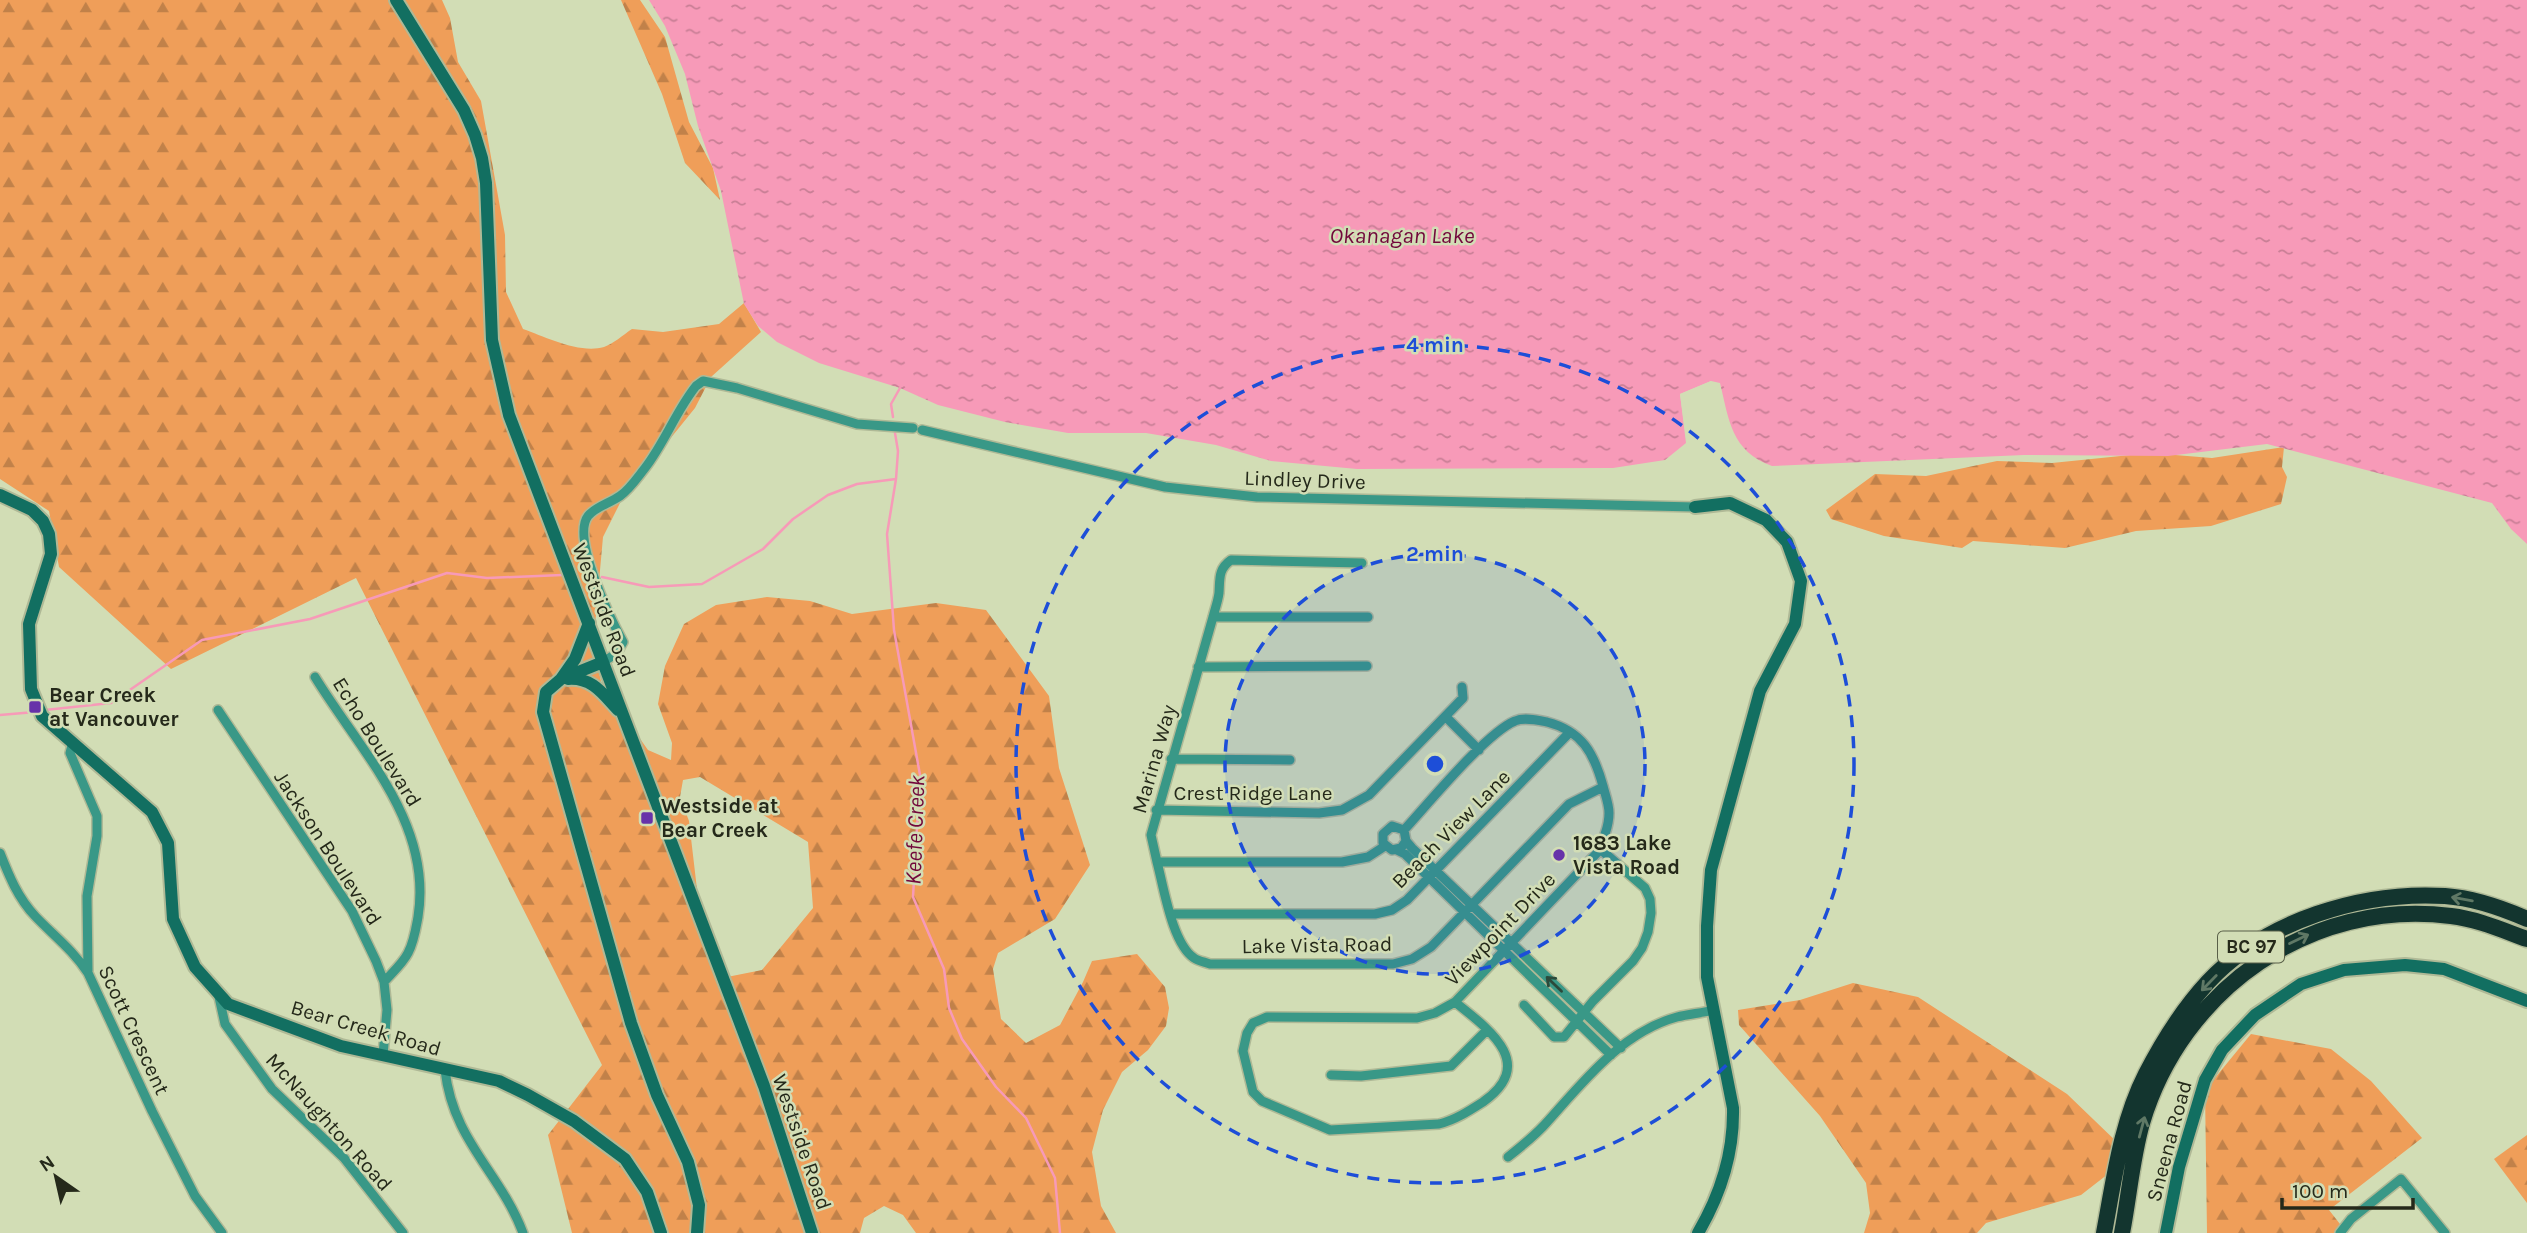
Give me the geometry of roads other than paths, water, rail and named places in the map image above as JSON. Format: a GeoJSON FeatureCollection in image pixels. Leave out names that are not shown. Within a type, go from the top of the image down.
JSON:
{"type":"FeatureCollection","features":[{"type":"Feature","properties":{"kind":"highway","name":"BC 97"},"geometry":{"type":"LineString","coordinates":[[2103,1233],[2128,1119],[2145,1076],[2176,1022],[2209,981],[2250,947],[2281,930],[2335,908],[2380,898],[2446,896],[2475,901],[2527,919]]}},
{"type":"Feature","properties":{"kind":"highway","name":"BC 97"},"geometry":{"type":"LineString","coordinates":[[2124,1233],[2142,1123],[2160,1079],[2179,1043],[2227,987],[2276,950],[2315,931],[2341,923],[2372,917],[2422,914],[2472,919],[2527,939]]}},
{"type":"Feature","properties":{"kind":"street","name":"Westside Road"},"geometry":{"type":"LineString","coordinates":[[396,0],[451,88],[475,135],[486,183],[492,340],[509,415],[764,1086],[813,1233]]}},
{"type":"Feature","properties":{"kind":"street","name":"Lindley Drive"},"geometry":{"type":"LineString","coordinates":[[603,662],[617,653],[623,642],[602,602],[584,541],[584,524],[589,515],[620,496],[631,485],[656,453],[696,386],[702,381],[737,388],[857,424],[917,429],[1165,487],[1257,498],[1695,507]]}},
{"type":"Feature","properties":{"kind":"street","name":"Bear Creek Road"},"geometry":{"type":"LineString","coordinates":[[0,495],[32,510],[43,521],[49,534],[51,554],[29,624],[31,689],[42,716],[152,812],[168,843],[173,919],[195,967],[219,994],[228,1004],[341,1046],[499,1081],[574,1121],[625,1159],[647,1192],[661,1233]]}},
{"type":"Feature","properties":{"kind":"street"},"geometry":{"type":"LineString","coordinates":[[1695,507],[1730,503],[1766,520],[1787,542],[1801,581],[1795,624],[1760,691],[1711,870],[1707,977],[1733,1108],[1733,1125],[1732,1143],[1722,1182],[1698,1233]]}},
{"type":"Feature","properties":{"kind":"street","name":"Marina Way"},"geometry":{"type":"LineString","coordinates":[[1157,862],[1151,835],[1156,810],[1213,617],[1219,593],[1218,577],[1224,565],[1231,561],[1362,563]]}},
{"type":"Feature","properties":{"kind":"street"},"geometry":{"type":"LineString","coordinates":[[1213,617],[1368,617]]}},
{"type":"Feature","properties":{"kind":"street"},"geometry":{"type":"LineString","coordinates":[[589,623],[575,659],[561,679],[546,692],[543,712],[608,951],[631,1023],[657,1095],[688,1162],[699,1205],[697,1233]]}},
{"type":"Feature","properties":{"kind":"street"},"geometry":{"type":"LineString","coordinates":[[561,679],[603,662]]}},
{"type":"Feature","properties":{"kind":"street"},"geometry":{"type":"LineString","coordinates":[[1198,667],[1367,666]]}},
{"type":"Feature","properties":{"kind":"street","name":"Echo Boulevard"},"geometry":{"type":"LineString","coordinates":[[315,677],[396,801],[410,828],[417,854],[421,878],[416,926],[408,954],[384,982]]}},
{"type":"Feature","properties":{"kind":"street"},"geometry":{"type":"LineString","coordinates":[[561,679],[578,678],[590,683],[625,719]]}},
{"type":"Feature","properties":{"kind":"street","name":"Crest Ridge Lane"},"geometry":{"type":"LineString","coordinates":[[1156,810],[1319,813],[1342,810],[1369,795],[1446,717],[1463,698],[1462,687]]}},
{"type":"Feature","properties":{"kind":"street","name":"Jackson Boulevard"},"geometry":{"type":"LineString","coordinates":[[218,710],[352,911],[384,982],[387,1010],[383,1055]]}},
{"type":"Feature","properties":{"kind":"street"},"geometry":{"type":"LineString","coordinates":[[1446,717],[1479,750]]}},
{"type":"Feature","properties":{"kind":"street"},"geometry":{"type":"LineString","coordinates":[[1404,830],[1479,750],[1504,727],[1518,719],[1562,726],[1581,739],[1594,757],[1603,787]]}},
{"type":"Feature","properties":{"kind":"street","name":"Beach View Lane"},"geometry":{"type":"LineString","coordinates":[[1171,914],[1375,914],[1392,910],[1407,900],[1570,732]]}},
{"type":"Feature","properties":{"kind":"street"},"geometry":{"type":"LineString","coordinates":[[73,742],[71,753],[97,816],[97,835],[87,896],[88,972]]}},
{"type":"Feature","properties":{"kind":"street"},"geometry":{"type":"LineString","coordinates":[[1171,759],[1290,760]]}},
{"type":"Feature","properties":{"kind":"street","name":"Viewpoint Drive"},"geometry":{"type":"LineString","coordinates":[[1487,1031],[1501,1044],[1507,1055],[1509,1070],[1498,1091],[1452,1121],[1438,1124],[1330,1130],[1262,1101],[1253,1092],[1243,1051],[1247,1032],[1254,1023],[1267,1017],[1417,1018],[1436,1013],[1455,1002],[1597,853],[1606,833],[1609,811],[1603,787]]}},
{"type":"Feature","properties":{"kind":"street","name":"Lake Vista Road"},"geometry":{"type":"LineString","coordinates":[[1157,862],[1183,948],[1195,959],[1210,964],[1393,964],[1412,959],[1431,947],[1569,804],[1603,787]]}},
{"type":"Feature","properties":{"kind":"street"},"geometry":{"type":"LineString","coordinates":[[1404,830],[1392,826],[1385,830],[1382,839],[1385,846],[1405,854],[1432,874]]}},
{"type":"Feature","properties":{"kind":"street"},"geometry":{"type":"LineString","coordinates":[[1404,830],[1406,841],[1432,874],[1611,1055]]}},
{"type":"Feature","properties":{"kind":"street"},"geometry":{"type":"LineString","coordinates":[[1397,850],[1406,841]]}},
{"type":"Feature","properties":{"kind":"street"},"geometry":{"type":"LineString","coordinates":[[1157,862],[1342,862],[1367,857],[1385,846]]}},
{"type":"Feature","properties":{"kind":"street"},"geometry":{"type":"LineString","coordinates":[[1524,1005],[1554,1037],[1564,1037],[1642,948],[1651,913],[1645,888],[1599,848]]}},
{"type":"Feature","properties":{"kind":"street","name":"Scott Crescent"},"geometry":{"type":"LineString","coordinates":[[0,853],[17,892],[33,914],[76,954],[88,972],[152,1111],[195,1196],[222,1233]]}},
{"type":"Feature","properties":{"kind":"street"},"geometry":{"type":"LineString","coordinates":[[1507,947],[1621,1048]]}},
{"type":"Feature","properties":{"kind":"street","name":"Sneena Road"},"geometry":{"type":"LineString","coordinates":[[2166,1233],[2179,1167],[2205,1080],[2222,1050],[2255,1015],[2301,984],[2344,970],[2405,965],[2444,969],[2527,1001]]}},
{"type":"Feature","properties":{"kind":"street","name":"McNaughton Road"},"geometry":{"type":"LineString","coordinates":[[219,994],[225,1024],[272,1089],[344,1158],[401,1232]]}},
{"type":"Feature","properties":{"kind":"street","name":"Sneena Road"},"geometry":{"type":"LineString","coordinates":[[2512,996],[2527,1007]]}},
{"type":"Feature","properties":{"kind":"street"},"geometry":{"type":"LineString","coordinates":[[1331,1075],[1362,1076],[1451,1066],[1487,1031],[1455,1002]]}},
{"type":"Feature","properties":{"kind":"street"},"geometry":{"type":"LineString","coordinates":[[1508,1157],[1548,1122],[1565,1100],[1611,1055],[1650,1029],[1675,1018],[1714,1010]]}},
{"type":"Feature","properties":{"kind":"street"},"geometry":{"type":"LineString","coordinates":[[445,1070],[448,1095],[458,1121],[475,1153],[518,1219],[523,1233]]}},
{"type":"Feature","properties":{"kind":"street"},"geometry":{"type":"LineString","coordinates":[[2340,1233],[2351,1219],[2401,1179],[2445,1233]]}},
{"type":"Feature","properties":{"kind":"water","name":"Okanagan Lake"},"geometry":{"type":"Polygon","coordinates":[[[649,0],[2527,0],[2527,544],[2511,529],[2492,503],[2267,444],[2168,456],[2024,455],[1772,466],[1758,460],[1740,443],[1730,422],[1720,383],[1711,381],[1680,394],[1686,443],[1665,460],[1613,468],[1357,469],[1271,461],[1216,445],[1146,433],[1068,433],[1005,422],[938,405],[900,388],[819,363],[777,342],[758,326],[744,304],[721,191],[698,126],[685,74],[665,26],[649,0]]]}},
{"type":"Feature","properties":{"kind":"waterway","name":"Keefe Creek"},"geometry":{"type":"LineString","coordinates":[[893,417],[891,404],[900,388]]}},
{"type":"Feature","properties":{"kind":"waterway","name":"Keefe Creek"},"geometry":{"type":"LineString","coordinates":[[895,433],[898,451],[896,479],[887,534],[894,630],[920,775],[913,897],[944,969],[949,1008],[962,1039],[996,1087],[1026,1118],[1055,1178],[1060,1233]]}},
{"type":"Feature","properties":{"kind":"waterway"},"geometry":{"type":"LineString","coordinates":[[602,577],[649,587],[702,584],[763,549],[793,519],[828,495],[857,484],[896,479]]}},
{"type":"Feature","properties":{"kind":"waterway"},"geometry":{"type":"LineString","coordinates":[[45,710],[111,703],[202,640],[310,619],[447,573],[487,578],[562,575]]}},
{"type":"Feature","properties":{"kind":"waterway"},"geometry":{"type":"LineString","coordinates":[[0,715],[35,712]]}},
{"type":"Feature","properties":{"kind":"place","name":"Bear Creek at Vancouver"},"geometry":{"type":"Point","coordinates":[35,707]}},
{"type":"Feature","properties":{"kind":"place","name":"Westside at Bear Creek"},"geometry":{"type":"Point","coordinates":[647,818]}},
{"type":"Feature","properties":{"kind":"place","name":"1683 Lake Vista Road"},"geometry":{"type":"Point","coordinates":[1559,855]}}]}
